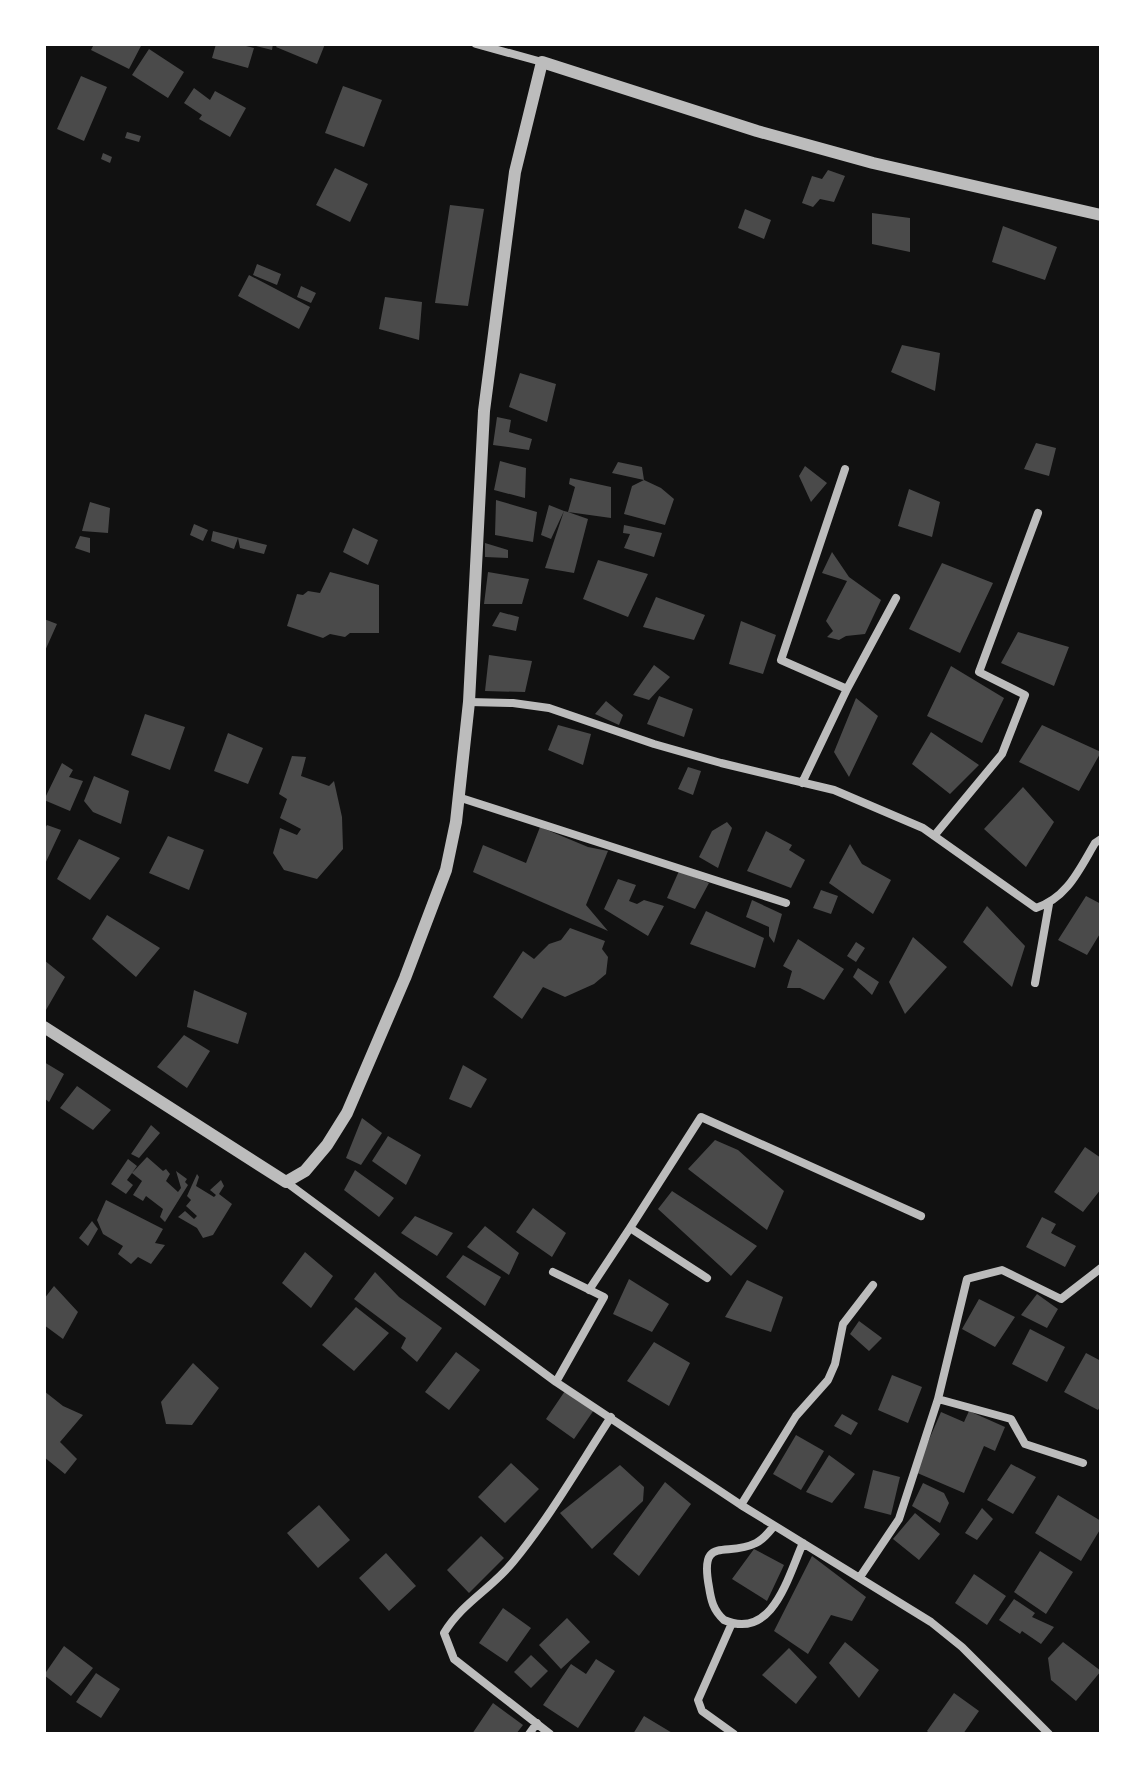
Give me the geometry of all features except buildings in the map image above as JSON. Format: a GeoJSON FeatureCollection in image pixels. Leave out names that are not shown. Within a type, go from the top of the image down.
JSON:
{"type":"FeatureCollection","features":[{"type":"Feature","properties":{"kind":"street"},"geometry":{"type":"LineString","coordinates":[[476,44],[757,131],[873,163],[1101,215]]}},
{"type":"Feature","properties":{"kind":"street"},"geometry":{"type":"LineString","coordinates":[[286,1182],[305,1171],[327,1145],[347,1113],[405,978],[446,870],[469,702],[484,411],[515,172],[542,62]]}},
{"type":"Feature","properties":{"kind":"street"},"geometry":{"type":"LineString","coordinates":[[845,469],[781,660],[847,689]]}},
{"type":"Feature","properties":{"kind":"street"},"geometry":{"type":"LineString","coordinates":[[934,836],[1002,754],[1025,695],[979,672],[1038,513]]}},
{"type":"Feature","properties":{"kind":"street"},"geometry":{"type":"LineString","coordinates":[[802,783],[847,689],[896,598]]}},
{"type":"Feature","properties":{"kind":"street"},"geometry":{"type":"LineString","coordinates":[[469,702],[549,708],[654,744],[834,790],[923,828],[1036,908],[1062,895],[1095,843],[1101,839]]}},
{"type":"Feature","properties":{"kind":"street"},"geometry":{"type":"LineString","coordinates":[[458,797],[786,903]]}},
{"type":"Feature","properties":{"kind":"street"},"geometry":{"type":"LineString","coordinates":[[1035,983],[1049,904]]}},
{"type":"Feature","properties":{"kind":"street"},"geometry":{"type":"LineString","coordinates":[[44,1027],[286,1182],[556,1382],[741,1505],[931,1622],[962,1647],[1049,1734]]}},
{"type":"Feature","properties":{"kind":"street"},"geometry":{"type":"LineString","coordinates":[[589,1290],[701,1117],[921,1216]]}},
{"type":"Feature","properties":{"kind":"street"},"geometry":{"type":"LineString","coordinates":[[630,1228],[707,1278]]}},
{"type":"Feature","properties":{"kind":"street"},"geometry":{"type":"LineString","coordinates":[[860,1577],[899,1519],[938,1399],[967,1279],[1002,1270],[1061,1299],[1101,1268]]}},
{"type":"Feature","properties":{"kind":"street"},"geometry":{"type":"LineString","coordinates":[[553,1272],[604,1297],[556,1382]]}},
{"type":"Feature","properties":{"kind":"street"},"geometry":{"type":"LineString","coordinates":[[741,1505],[796,1416],[828,1380],[835,1364],[843,1324],[873,1285]]}},
{"type":"Feature","properties":{"kind":"street"},"geometry":{"type":"LineString","coordinates":[[938,1399],[1011,1419],[1025,1444],[1083,1463]]}},
{"type":"Feature","properties":{"kind":"street"},"geometry":{"type":"LineString","coordinates":[[550,1734],[454,1659],[444,1633],[467,1602],[496,1583],[530,1541],[611,1417]]}},
{"type":"Feature","properties":{"kind":"street"},"geometry":{"type":"LineString","coordinates":[[774,1526],[753,1545],[717,1550],[707,1559],[705,1568],[718,1615],[732,1623],[748,1624],[768,1615],[803,1543]]}},
{"type":"Feature","properties":{"kind":"street"},"geometry":{"type":"LineString","coordinates":[[732,1623],[698,1700],[702,1711],[734,1734]]}},
{"type":"Feature","properties":{"kind":"street"},"geometry":{"type":"LineString","coordinates":[[529,1734],[537,1723]]}}]}
